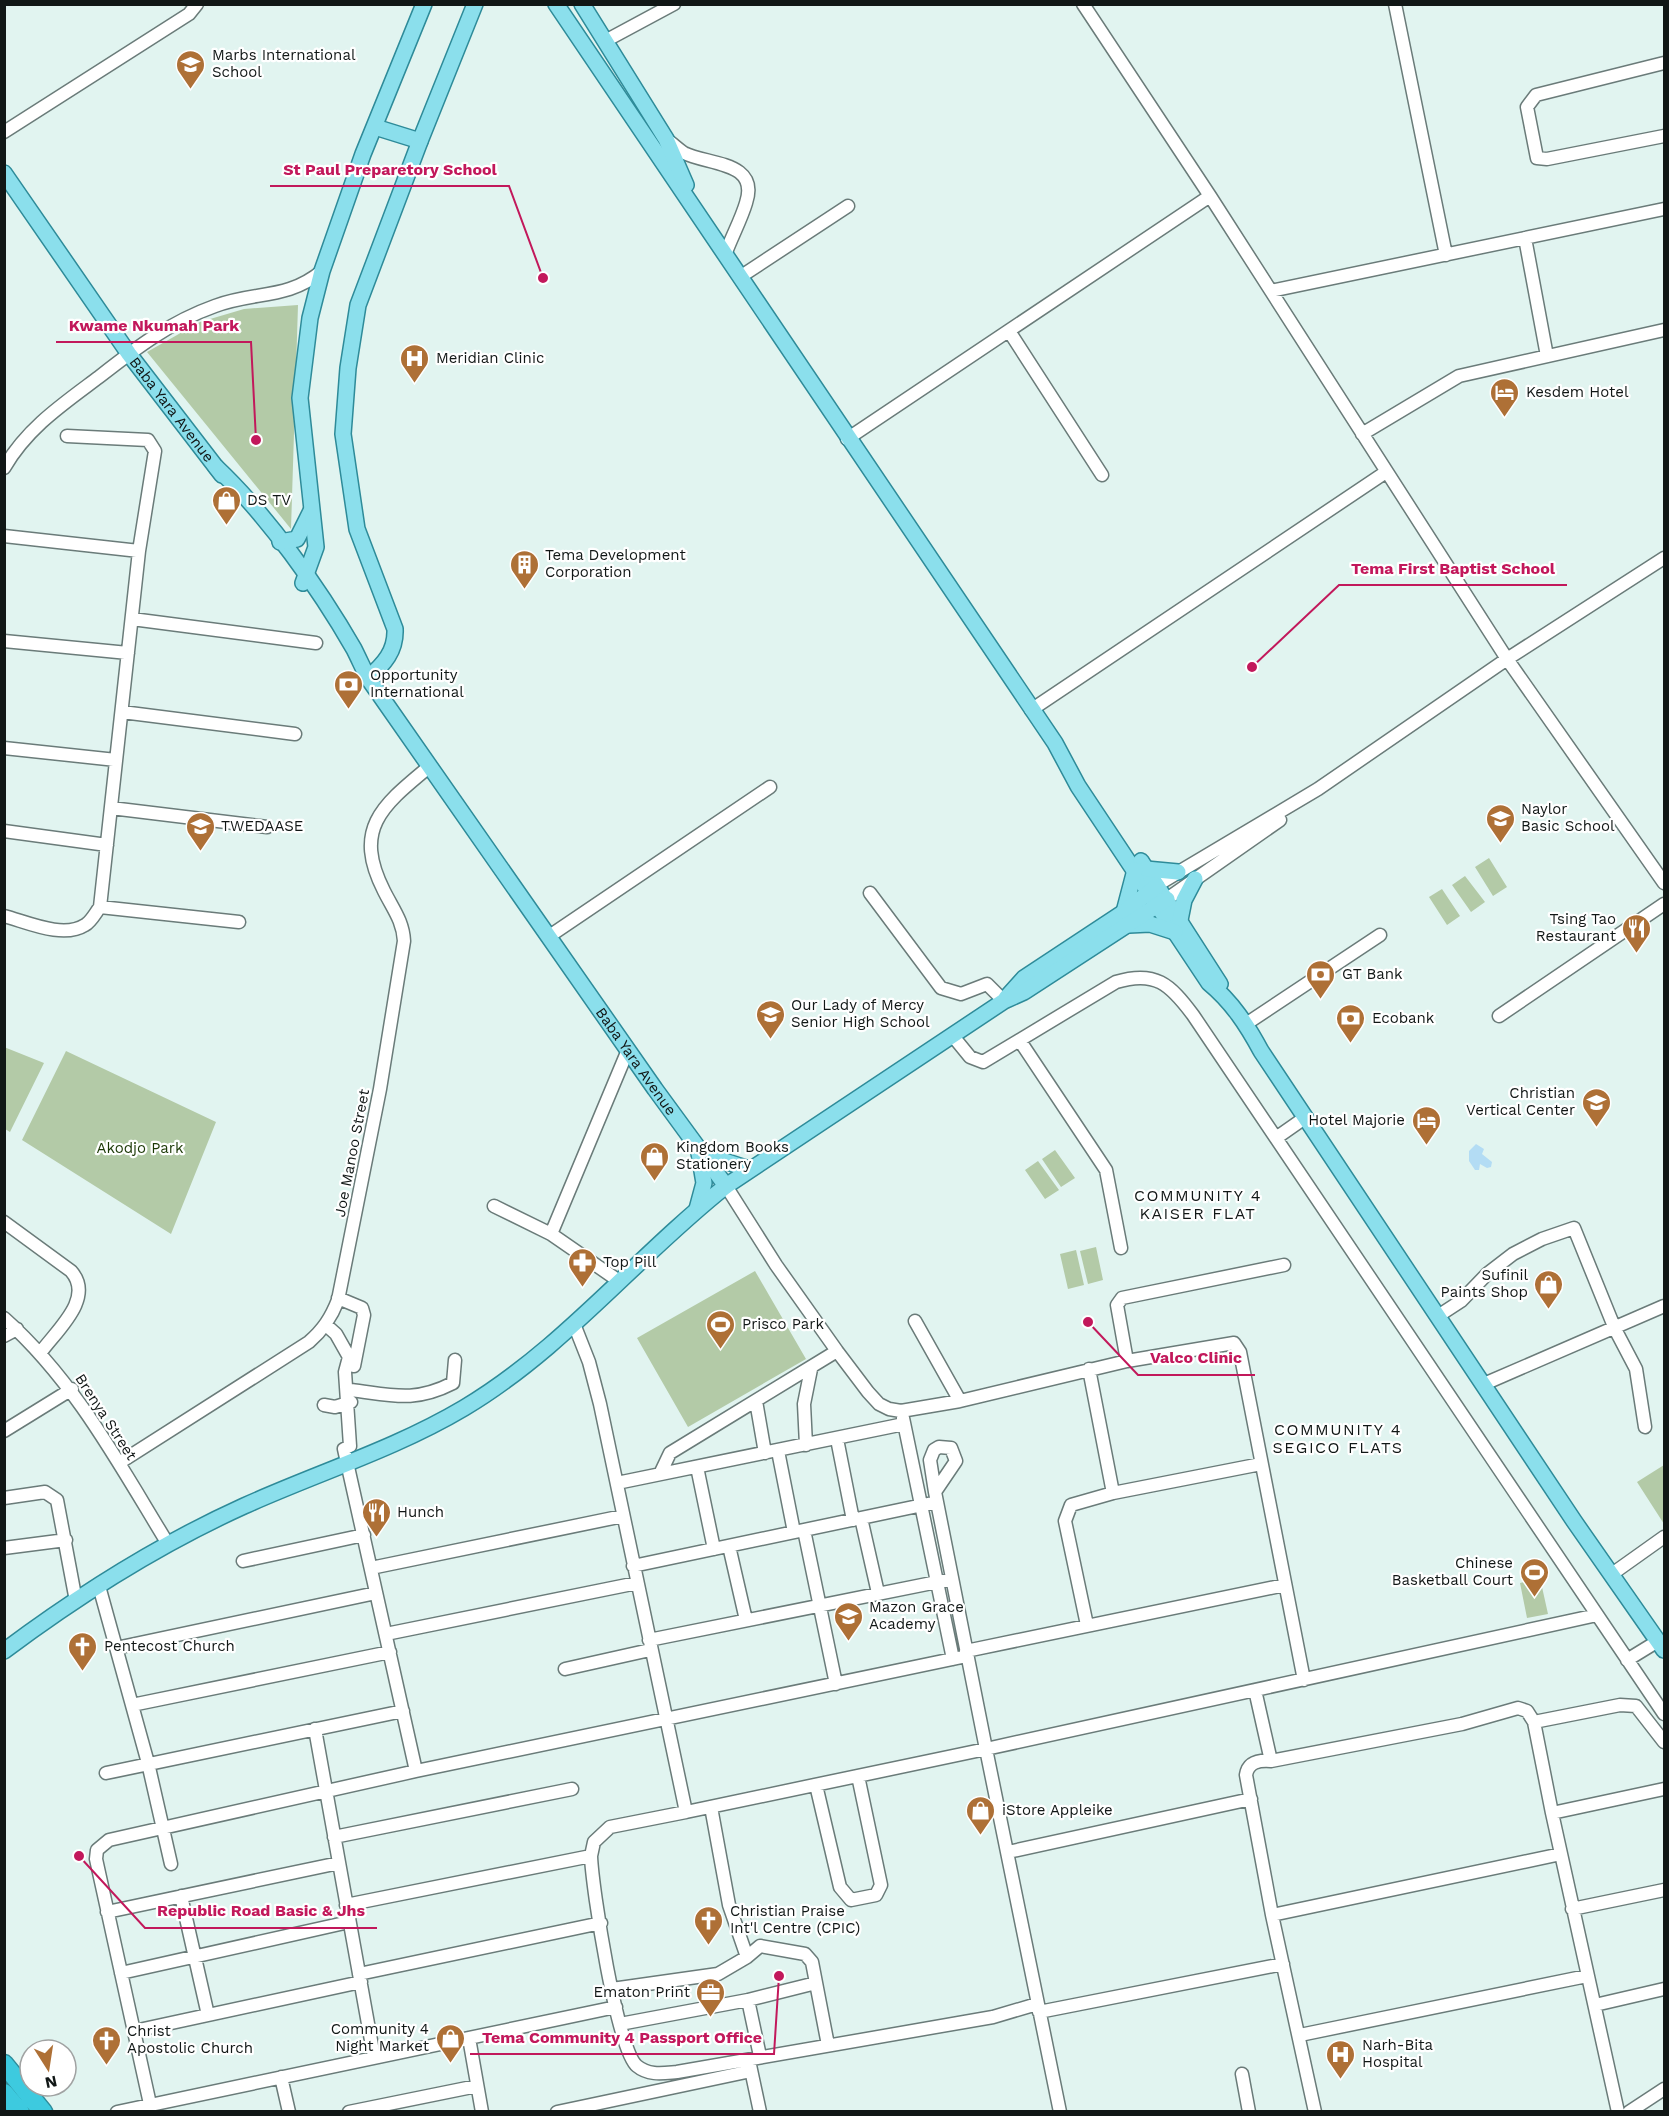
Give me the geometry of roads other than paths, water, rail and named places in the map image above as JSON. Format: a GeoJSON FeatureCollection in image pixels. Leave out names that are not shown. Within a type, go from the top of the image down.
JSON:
{"type":"FeatureCollection","features":[{"type":"Feature","properties":{"kind":"highway"},"geometry":{"type":"LineString","coordinates":[[4,2064],[43,2112]]}},
{"type":"Feature","properties":{"kind":"highway"},"geometry":{"type":"LineString","coordinates":[[4,2093],[20,2112]]}},
{"type":"Feature","properties":{"kind":"main road"},"geometry":{"type":"LineString","coordinates":[[304,581],[315,547],[300,398],[310,318],[322,271],[375,127],[424,4]]}},
{"type":"Feature","properties":{"kind":"main road"},"geometry":{"type":"LineString","coordinates":[[368,678],[383,665],[396,641],[395,629],[357,529],[344,434],[348,368],[358,304],[475,4]]}},
{"type":"Feature","properties":{"kind":"main road"},"geometry":{"type":"LineString","coordinates":[[556,4],[847,439],[1055,743],[1078,786],[1141,870],[1177,926],[1217,977],[1224,996],[1246,1024],[1438,1316],[1661,1645]]}},
{"type":"Feature","properties":{"kind":"main road"},"geometry":{"type":"LineString","coordinates":[[582,4],[607,40],[666,139],[712,236]]}},
{"type":"Feature","properties":{"kind":"main road"},"geometry":{"type":"LineString","coordinates":[[375,127],[420,141]]}},
{"type":"Feature","properties":{"kind":"main road","name":"Baba Yara Avenue"},"geometry":{"type":"LineString","coordinates":[[4,174],[129,354],[304,581],[355,651],[368,678],[726,1186]]}},
{"type":"Feature","properties":{"kind":"main road","name":"Baba Yara Avenue"},"geometry":{"type":"LineString","coordinates":[[216,466],[240,489],[280,542],[304,581]]}},
{"type":"Feature","properties":{"kind":"main road"},"geometry":{"type":"LineString","coordinates":[[280,542],[297,539],[311,511]]}},
{"type":"Feature","properties":{"kind":"main road"},"geometry":{"type":"LineString","coordinates":[[1141,870],[1178,872]]}},
{"type":"Feature","properties":{"kind":"main road"},"geometry":{"type":"LineString","coordinates":[[1126,919],[1141,870]]}},
{"type":"Feature","properties":{"kind":"main road"},"geometry":{"type":"LineString","coordinates":[[1177,926],[1186,894],[1195,879]]}},
{"type":"Feature","properties":{"kind":"main road"},"geometry":{"type":"LineString","coordinates":[[4,1651],[76,1601],[168,1544],[242,1506],[433,1426],[516,1374],[574,1324],[697,1209],[726,1186],[1004,1000],[1024,992],[1157,896]]}},
{"type":"Feature","properties":{"kind":"main road"},"geometry":{"type":"LineString","coordinates":[[1126,919],[1177,926]]}},
{"type":"Feature","properties":{"kind":"main road"},"geometry":{"type":"LineString","coordinates":[[695,1145],[721,1160],[749,1169]]}},
{"type":"Feature","properties":{"kind":"main road"},"geometry":{"type":"LineString","coordinates":[[695,1145],[704,1177],[697,1209]]}},
{"type":"Feature","properties":{"kind":"street"},"geometry":{"type":"LineString","coordinates":[[4,132],[189,14],[197,4]]}},
{"type":"Feature","properties":{"kind":"street"},"geometry":{"type":"LineString","coordinates":[[607,40],[674,4]]}},
{"type":"Feature","properties":{"kind":"street"},"geometry":{"type":"LineString","coordinates":[[1083,4],[1210,196],[1507,659],[1665,883]]}},
{"type":"Feature","properties":{"kind":"street"},"geometry":{"type":"LineString","coordinates":[[1395,4],[1446,255]]}},
{"type":"Feature","properties":{"kind":"street"},"geometry":{"type":"LineString","coordinates":[[1665,63],[1536,95],[1527,107],[1537,158],[1547,159],[1665,136]]}},
{"type":"Feature","properties":{"kind":"street"},"geometry":{"type":"LineString","coordinates":[[666,139],[685,153],[735,168],[745,177],[749,189],[746,204],[725,255]]}},
{"type":"Feature","properties":{"kind":"street"},"geometry":{"type":"LineString","coordinates":[[847,439],[1210,196]]}},
{"type":"Feature","properties":{"kind":"street"},"geometry":{"type":"LineString","coordinates":[[740,277],[848,206]]}},
{"type":"Feature","properties":{"kind":"street"},"geometry":{"type":"LineString","coordinates":[[1271,291],[1665,209]]}},
{"type":"Feature","properties":{"kind":"street"},"geometry":{"type":"LineString","coordinates":[[1525,238],[1547,356]]}},
{"type":"Feature","properties":{"kind":"street"},"geometry":{"type":"LineString","coordinates":[[4,468],[34,427],[158,332],[184,317],[245,297],[289,292],[322,271]]}},
{"type":"Feature","properties":{"kind":"street"},"geometry":{"type":"LineString","coordinates":[[1362,435],[1459,376],[1665,330]]}},
{"type":"Feature","properties":{"kind":"street"},"geometry":{"type":"LineString","coordinates":[[1008,331],[1102,475]]}},
{"type":"Feature","properties":{"kind":"street"},"geometry":{"type":"LineString","coordinates":[[4,916],[55,929],[70,930],[85,925],[100,907],[139,551],[155,456],[154,446],[148,440],[67,436]]}},
{"type":"Feature","properties":{"kind":"street"},"geometry":{"type":"LineString","coordinates":[[1031,710],[1386,472]]}},
{"type":"Feature","properties":{"kind":"street"},"geometry":{"type":"LineString","coordinates":[[4,536],[139,551]]}},
{"type":"Feature","properties":{"kind":"street"},"geometry":{"type":"LineString","coordinates":[[1157,896],[1178,872],[1318,789],[1507,659],[1665,558]]}},
{"type":"Feature","properties":{"kind":"street"},"geometry":{"type":"LineString","coordinates":[[132,619],[316,644]]}},
{"type":"Feature","properties":{"kind":"street"},"geometry":{"type":"LineString","coordinates":[[4,641],[128,654]]}},
{"type":"Feature","properties":{"kind":"street"},"geometry":{"type":"LineString","coordinates":[[122,712],[296,734]]}},
{"type":"Feature","properties":{"kind":"street"},"geometry":{"type":"LineString","coordinates":[[4,748],[116,760]]}},
{"type":"Feature","properties":{"kind":"street","name":"Joe Manoo Street"},"geometry":{"type":"LineString","coordinates":[[118,1462],[309,1342],[326,1325],[338,1298],[380,1089],[404,941],[404,929],[396,910],[375,874],[369,849],[372,825],[383,807],[430,766]]}},
{"type":"Feature","properties":{"kind":"street"},"geometry":{"type":"LineString","coordinates":[[549,937],[770,787]]}},
{"type":"Feature","properties":{"kind":"street"},"geometry":{"type":"LineString","coordinates":[[1157,896],[1195,879],[1293,811],[1318,789]]}},
{"type":"Feature","properties":{"kind":"street"},"geometry":{"type":"LineString","coordinates":[[111,808],[267,827]]}},
{"type":"Feature","properties":{"kind":"street"},"geometry":{"type":"LineString","coordinates":[[4,831],[107,845]]}},
{"type":"Feature","properties":{"kind":"street"},"geometry":{"type":"LineString","coordinates":[[870,893],[941,988],[961,994],[987,984],[1004,1000]]}},
{"type":"Feature","properties":{"kind":"street"},"geometry":{"type":"LineString","coordinates":[[1499,1016],[1665,904]]}},
{"type":"Feature","properties":{"kind":"street"},"geometry":{"type":"LineString","coordinates":[[100,907],[238,922]]}},
{"type":"Feature","properties":{"kind":"street"},"geometry":{"type":"LineString","coordinates":[[1246,1024],[1380,935]]}},
{"type":"Feature","properties":{"kind":"street"},"geometry":{"type":"LineString","coordinates":[[952,1035],[970,1057],[983,1062],[1020,1041],[1095,992],[1116,982],[1139,976],[1162,982],[1189,1009],[1665,1714]]}},
{"type":"Feature","properties":{"kind":"street"},"geometry":{"type":"LineString","coordinates":[[1020,1041],[1106,1170],[1121,1248]]}},
{"type":"Feature","properties":{"kind":"street"},"geometry":{"type":"LineString","coordinates":[[551,1234],[628,1050]]}},
{"type":"Feature","properties":{"kind":"street"},"geometry":{"type":"LineString","coordinates":[[1276,1138],[1306,1118]]}},
{"type":"Feature","properties":{"kind":"street"},"geometry":{"type":"LineString","coordinates":[[726,1186],[776,1265],[837,1351],[879,1404],[902,1418],[953,1659]]}},
{"type":"Feature","properties":{"kind":"street"},"geometry":{"type":"LineString","coordinates":[[494,1206],[551,1234],[619,1281]]}},
{"type":"Feature","properties":{"kind":"street"},"geometry":{"type":"LineString","coordinates":[[4,1222],[71,1271],[78,1279],[81,1288],[79,1300],[40,1352]]}},
{"type":"Feature","properties":{"kind":"street"},"geometry":{"type":"LineString","coordinates":[[1438,1316],[1461,1301],[1487,1274],[1513,1254],[1542,1239],[1574,1227],[1615,1329],[1636,1369],[1645,1427]]}},
{"type":"Feature","properties":{"kind":"street"},"geometry":{"type":"LineString","coordinates":[[1127,1361],[1117,1305],[1122,1298],[1284,1265]]}},
{"type":"Feature","properties":{"kind":"street"},"geometry":{"type":"LineString","coordinates":[[324,1405],[351,1403],[355,1356],[364,1315],[362,1308],[354,1302],[338,1298]]}},
{"type":"Feature","properties":{"kind":"street"},"geometry":{"type":"LineString","coordinates":[[1484,1384],[1665,1306]]}},
{"type":"Feature","properties":{"kind":"street","name":"Brenya Street"},"geometry":{"type":"LineString","coordinates":[[4,1318],[40,1352],[72,1389],[168,1544]]}},
{"type":"Feature","properties":{"kind":"street"},"geometry":{"type":"LineString","coordinates":[[915,1321],[960,1401]]}},
{"type":"Feature","properties":{"kind":"street"},"geometry":{"type":"LineString","coordinates":[[574,1324],[590,1362],[686,1812]]}},
{"type":"Feature","properties":{"kind":"street"},"geometry":{"type":"LineString","coordinates":[[326,1325],[336,1334],[349,1357],[345,1372],[350,1446],[344,1449],[416,1771]]}},
{"type":"Feature","properties":{"kind":"street"},"geometry":{"type":"LineString","coordinates":[[4,1336],[17,1329]]}},
{"type":"Feature","properties":{"kind":"street"},"geometry":{"type":"LineString","coordinates":[[617,1483],[837,1439],[960,1401],[1089,1369],[1234,1342],[1240,1352],[1304,1680]]}},
{"type":"Feature","properties":{"kind":"street"},"geometry":{"type":"LineString","coordinates":[[660,1474],[669,1453],[811,1369],[837,1351]]}},
{"type":"Feature","properties":{"kind":"street"},"geometry":{"type":"LineString","coordinates":[[351,1390],[404,1398],[436,1392],[453,1383],[454,1360]]}},
{"type":"Feature","properties":{"kind":"street"},"geometry":{"type":"LineString","coordinates":[[806,1445],[804,1404],[811,1369]]}},
{"type":"Feature","properties":{"kind":"street"},"geometry":{"type":"LineString","coordinates":[[1089,1369],[1113,1493]]}},
{"type":"Feature","properties":{"kind":"street"},"geometry":{"type":"LineString","coordinates":[[4,1431],[72,1389]]}},
{"type":"Feature","properties":{"kind":"street"},"geometry":{"type":"LineString","coordinates":[[756,1401],[765,1453]]}},
{"type":"Feature","properties":{"kind":"street"},"geometry":{"type":"LineString","coordinates":[[837,1439],[878,1593]]}},
{"type":"Feature","properties":{"kind":"street"},"geometry":{"type":"LineString","coordinates":[[778,1451],[820,1605],[836,1684]]}},
{"type":"Feature","properties":{"kind":"street"},"geometry":{"type":"LineString","coordinates":[[1087,1625],[1065,1515],[1075,1502],[1261,1464]]}},
{"type":"Feature","properties":{"kind":"street"},"geometry":{"type":"LineString","coordinates":[[697,1467],[714,1549]]}},
{"type":"Feature","properties":{"kind":"street"},"geometry":{"type":"LineString","coordinates":[[4,1498],[49,1493],[60,1506],[76,1601]]}},
{"type":"Feature","properties":{"kind":"street"},"geometry":{"type":"LineString","coordinates":[[633,1566],[922,1505],[936,1497],[1060,2112]]}},
{"type":"Feature","properties":{"kind":"street"},"geometry":{"type":"LineString","coordinates":[[371,1568],[623,1516]]}},
{"type":"Feature","properties":{"kind":"street"},"geometry":{"type":"LineString","coordinates":[[243,1561],[364,1535]]}},
{"type":"Feature","properties":{"kind":"street"},"geometry":{"type":"LineString","coordinates":[[1611,1574],[1665,1537]]}},
{"type":"Feature","properties":{"kind":"street"},"geometry":{"type":"LineString","coordinates":[[4,1548],[66,1540]]}},
{"type":"Feature","properties":{"kind":"street"},"geometry":{"type":"LineString","coordinates":[[729,1546],[746,1620]]}},
{"type":"Feature","properties":{"kind":"street"},"geometry":{"type":"LineString","coordinates":[[565,1669],[746,1620],[952,1579]]}},
{"type":"Feature","properties":{"kind":"street"},"geometry":{"type":"LineString","coordinates":[[386,1634],[637,1583]]}},
{"type":"Feature","properties":{"kind":"street"},"geometry":{"type":"LineString","coordinates":[[156,2106],[134,2031],[96,1859],[97,1850],[109,1840],[416,1771],[953,1659],[1087,1625],[1285,1585]]}},
{"type":"Feature","properties":{"kind":"street"},"geometry":{"type":"LineString","coordinates":[[99,1586],[148,1763],[171,1864]]}},
{"type":"Feature","properties":{"kind":"street"},"geometry":{"type":"LineString","coordinates":[[116,1648],[376,1593]]}},
{"type":"Feature","properties":{"kind":"street"},"geometry":{"type":"LineString","coordinates":[[753,2062],[654,2074],[637,2066],[629,2055],[612,1989],[591,1856],[594,1842],[610,1827],[986,1749],[1597,1615]]}},
{"type":"Feature","properties":{"kind":"street"},"geometry":{"type":"LineString","coordinates":[[1627,1660],[1661,1645]]}},
{"type":"Feature","properties":{"kind":"street"},"geometry":{"type":"LineString","coordinates":[[132,1705],[390,1653]]}},
{"type":"Feature","properties":{"kind":"street"},"geometry":{"type":"LineString","coordinates":[[1254,1690],[1271,1761]]}},
{"type":"Feature","properties":{"kind":"street"},"geometry":{"type":"LineString","coordinates":[[1534,1722],[1620,1705],[1636,1706],[1665,1742]]}},
{"type":"Feature","properties":{"kind":"street"},"geometry":{"type":"LineString","coordinates":[[1315,2112],[1272,1915],[1247,1770],[1257,1761],[1271,1761],[1462,1724],[1518,1707],[1530,1713],[1534,1722],[1572,1909],[1618,2112]]}},
{"type":"Feature","properties":{"kind":"street"},"geometry":{"type":"LineString","coordinates":[[106,1773],[402,1711]]}},
{"type":"Feature","properties":{"kind":"street"},"geometry":{"type":"LineString","coordinates":[[315,1729],[374,2057]]}},
{"type":"Feature","properties":{"kind":"street"},"geometry":{"type":"LineString","coordinates":[[816,1785],[840,1887],[851,1900],[868,1898],[876,1895],[881,1885],[858,1776]]}},
{"type":"Feature","properties":{"kind":"street"},"geometry":{"type":"LineString","coordinates":[[1552,1813],[1665,1789]]}},
{"type":"Feature","properties":{"kind":"street"},"geometry":{"type":"LineString","coordinates":[[334,1837],[572,1790]]}},
{"type":"Feature","properties":{"kind":"street"},"geometry":{"type":"LineString","coordinates":[[1008,1852],[1251,1799]]}},
{"type":"Feature","properties":{"kind":"street"},"geometry":{"type":"LineString","coordinates":[[711,1807],[729,1905],[747,1957]]}},
{"type":"Feature","properties":{"kind":"street"},"geometry":{"type":"LineString","coordinates":[[1272,1915],[1561,1854]]}},
{"type":"Feature","properties":{"kind":"street"},"geometry":{"type":"LineString","coordinates":[[346,1905],[591,1856]]}},
{"type":"Feature","properties":{"kind":"street"},"geometry":{"type":"LineString","coordinates":[[107,1912],[339,1863]]}},
{"type":"Feature","properties":{"kind":"street"},"geometry":{"type":"LineString","coordinates":[[1572,1909],[1665,1890]]}},
{"type":"Feature","properties":{"kind":"street"},"geometry":{"type":"LineString","coordinates":[[181,1896],[208,2015]]}},
{"type":"Feature","properties":{"kind":"street"},"geometry":{"type":"LineString","coordinates":[[121,1973],[350,1922]]}},
{"type":"Feature","properties":{"kind":"street"},"geometry":{"type":"LineString","coordinates":[[134,2031],[601,1923]]}},
{"type":"Feature","properties":{"kind":"street"},"geometry":{"type":"LineString","coordinates":[[612,1989],[710,1976],[747,1957],[760,1946],[805,1954],[812,1962],[828,2045]]}},
{"type":"Feature","properties":{"kind":"street"},"geometry":{"type":"LineString","coordinates":[[557,2112],[828,2045],[1283,1964]]}},
{"type":"Feature","properties":{"kind":"street"},"geometry":{"type":"LineString","coordinates":[[1300,2035],[1587,1976]]}},
{"type":"Feature","properties":{"kind":"street"},"geometry":{"type":"LineString","coordinates":[[620,2024],[748,2000],[816,1983]]}},
{"type":"Feature","properties":{"kind":"street"},"geometry":{"type":"LineString","coordinates":[[1595,2005],[1665,1989]]}},
{"type":"Feature","properties":{"kind":"street"},"geometry":{"type":"LineString","coordinates":[[748,2000],[760,2112]]}},
{"type":"Feature","properties":{"kind":"street"},"geometry":{"type":"LineString","coordinates":[[117,2112],[156,2106],[281,2077],[616,2007]]}},
{"type":"Feature","properties":{"kind":"street"},"geometry":{"type":"LineString","coordinates":[[469,2038],[482,2112]]}},
{"type":"Feature","properties":{"kind":"street"},"geometry":{"type":"LineString","coordinates":[[1242,2074],[1249,2112]]}},
{"type":"Feature","properties":{"kind":"street"},"geometry":{"type":"LineString","coordinates":[[281,2077],[289,2112]]}},
{"type":"Feature","properties":{"kind":"street"},"geometry":{"type":"LineString","coordinates":[[349,2112],[477,2086]]}},
{"type":"Feature","properties":{"kind":"street"},"geometry":{"type":"LineString","coordinates":[[1629,2112],[1665,2089]]}},
{"type":"Feature","properties":{"kind":"street"},"geometry":{"type":"LineString","coordinates":[[1651,2097],[1654,2112]]}},
{"type":"Feature","properties":{"kind":"water"},"geometry":{"type":"Polygon","coordinates":[[[1476,1144],[1484,1149],[1482,1154],[1492,1162],[1491,1167],[1487,1168],[1480,1164],[1479,1170],[1475,1170],[1469,1161],[1469,1151],[1476,1144]]]}},
{"type":"Feature","properties":{"kind":"place","name":"Marbs International School"},"geometry":{"type":"Point","coordinates":[191,90]}},
{"type":"Feature","properties":{"kind":"place","name":"St Paul Preparetory School"},"geometry":{"type":"Point","coordinates":[543,278]}},
{"type":"Feature","properties":{"kind":"place","name":"Meridian Clinic"},"geometry":{"type":"Point","coordinates":[415,384]}},
{"type":"Feature","properties":{"kind":"place","name":"Kesdem Hotel"},"geometry":{"type":"Point","coordinates":[1505,418]}},
{"type":"Feature","properties":{"kind":"place","name":"Kwame Nkumah Park"},"geometry":{"type":"Point","coordinates":[256,440]}},
{"type":"Feature","properties":{"kind":"place","name":"DS TV"},"geometry":{"type":"Point","coordinates":[226,526]}},
{"type":"Feature","properties":{"kind":"place","name":"Tema Development Corporation"},"geometry":{"type":"Point","coordinates":[524,590]}},
{"type":"Feature","properties":{"kind":"place","name":"Tema First Baptist School"},"geometry":{"type":"Point","coordinates":[1252,667]}},
{"type":"Feature","properties":{"kind":"place","name":"Opportunity International"},"geometry":{"type":"Point","coordinates":[349,710]}},
{"type":"Feature","properties":{"kind":"place","name":"Naylor Basic School"},"geometry":{"type":"Point","coordinates":[1500,844]}},
{"type":"Feature","properties":{"kind":"place","name":"TWEDAASE"},"geometry":{"type":"Point","coordinates":[200,852]}},
{"type":"Feature","properties":{"kind":"place","name":"Tsing Tao Restaurant"},"geometry":{"type":"Point","coordinates":[1637,954]}},
{"type":"Feature","properties":{"kind":"place","name":"GT Bank"},"geometry":{"type":"Point","coordinates":[1321,1000]}},
{"type":"Feature","properties":{"kind":"place","name":"Our Lady of Mercy Senior High School"},"geometry":{"type":"Point","coordinates":[770,1040]}},
{"type":"Feature","properties":{"kind":"place","name":"Ecobank"},"geometry":{"type":"Point","coordinates":[1351,1044]}},
{"type":"Feature","properties":{"kind":"place","name":"Christian Vertical Center"},"geometry":{"type":"Point","coordinates":[1596,1128]}},
{"type":"Feature","properties":{"kind":"place","name":"Hotel Majorie"},"geometry":{"type":"Point","coordinates":[1426,1146]}},
{"type":"Feature","properties":{"kind":"place","name":"Kingdom Books Stationery"},"geometry":{"type":"Point","coordinates":[655,1182]}},
{"type":"Feature","properties":{"kind":"place","name":"Top Pill"},"geometry":{"type":"Point","coordinates":[582,1288]}},
{"type":"Feature","properties":{"kind":"place","name":"Sufinil Paints Shop"},"geometry":{"type":"Point","coordinates":[1549,1310]}},
{"type":"Feature","properties":{"kind":"place","name":"Valco Clinic"},"geometry":{"type":"Point","coordinates":[1088,1322]}},
{"type":"Feature","properties":{"kind":"place","name":"Prisco Park"},"geometry":{"type":"Point","coordinates":[721,1350]}},
{"type":"Feature","properties":{"kind":"place","name":"Hunch"},"geometry":{"type":"Point","coordinates":[376,1538]}},
{"type":"Feature","properties":{"kind":"place","name":"Chinese Basketball Court"},"geometry":{"type":"Point","coordinates":[1534,1598]}},
{"type":"Feature","properties":{"kind":"place","name":"Mazon Grace Academy"},"geometry":{"type":"Point","coordinates":[848,1642]}},
{"type":"Feature","properties":{"kind":"place","name":"Pentecost Church"},"geometry":{"type":"Point","coordinates":[83,1672]}},
{"type":"Feature","properties":{"kind":"place","name":"iStore Appleike"},"geometry":{"type":"Point","coordinates":[981,1836]}},
{"type":"Feature","properties":{"kind":"place","name":"Republic Road Basic & Jhs"},"geometry":{"type":"Point","coordinates":[79,1856]}},
{"type":"Feature","properties":{"kind":"place","name":"Christian Praise Int'l Centre (CPIC)"},"geometry":{"type":"Point","coordinates":[709,1946]}},
{"type":"Feature","properties":{"kind":"place","name":"Tema Community 4 Passport Office"},"geometry":{"type":"Point","coordinates":[779,1976]}},
{"type":"Feature","properties":{"kind":"place","name":"Ematon Print"},"geometry":{"type":"Point","coordinates":[711,2018]}},
{"type":"Feature","properties":{"kind":"place","name":"Community 4 Night Market"},"geometry":{"type":"Point","coordinates":[450,2064]}},
{"type":"Feature","properties":{"kind":"place","name":"Christ Apostolic Church"},"geometry":{"type":"Point","coordinates":[106,2066]}},
{"type":"Feature","properties":{"kind":"place","name":"Narh-Bita Hospital"},"geometry":{"type":"Point","coordinates":[1341,2080]}},
{"type":"Feature","properties":{"kind":"district","name":"COMMUNITY 4 KAISER FLAT"},"geometry":{"type":"Point","coordinates":[1198,1204]}},
{"type":"Feature","properties":{"kind":"district","name":"COMMUNITY 4 SEGICO FLATS"},"geometry":{"type":"Point","coordinates":[1338,1438]}},
{"type":"Feature","properties":{"kind":"park label","name":"Akodjo Park"},"geometry":{"type":"Point","coordinates":[140,1148]}}]}
